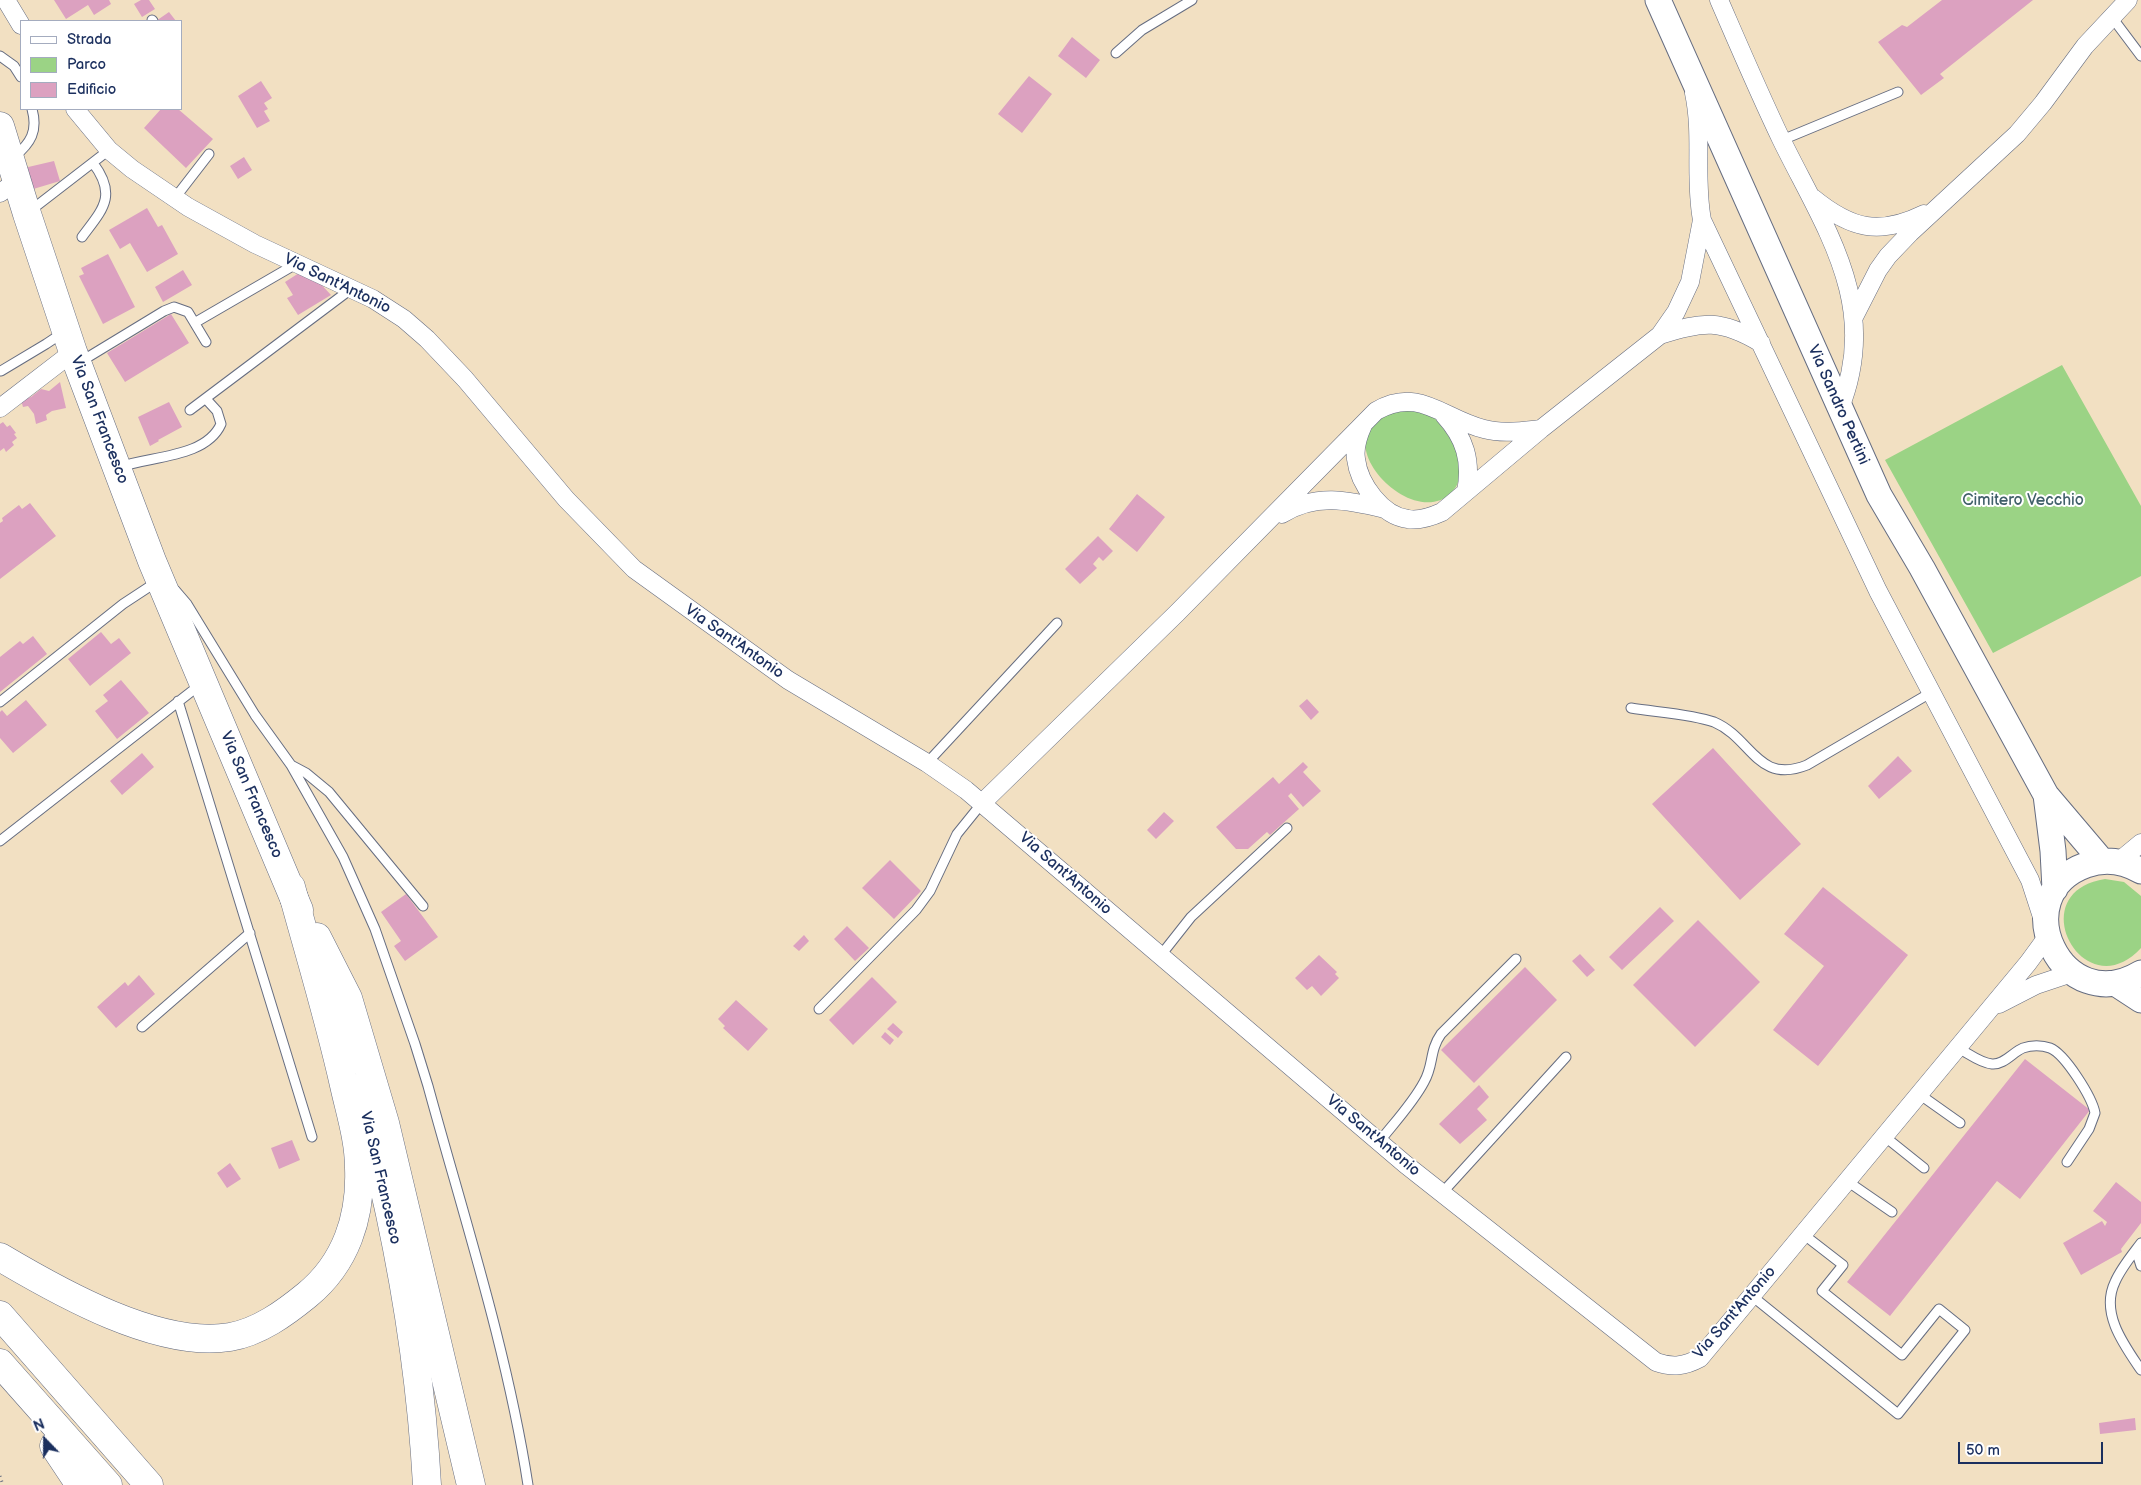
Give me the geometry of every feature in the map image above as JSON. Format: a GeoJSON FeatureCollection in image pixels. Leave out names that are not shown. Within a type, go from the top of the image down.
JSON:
{"type":"FeatureCollection","features":[{"type":"Feature","properties":{"kind":"main road","name":"Via Sandro Pertini"},"geometry":{"type":"LineString","coordinates":[[1658,0],[1878,495],[1922,568],[2046,795],[2110,861]]}},
{"type":"Feature","properties":{"kind":"main road","name":"Via San Francesco"},"geometry":{"type":"LineString","coordinates":[[5,157],[27,214],[72,348],[156,571],[291,887],[330,990],[356,1080],[389,1212],[406,1296],[418,1382],[426,1485]]}},
{"type":"Feature","properties":{"kind":"main road","name":"Via Sandro Pertini"},"geometry":{"type":"LineString","coordinates":[[2046,795],[2054,851],[2055,889]]}},
{"type":"Feature","properties":{"kind":"main road"},"geometry":{"type":"LineString","coordinates":[[2141,871],[2133,866],[2110,861],[2080,867],[2062,880],[2055,889],[2048,907],[2046,931],[2053,952],[2061,964],[2085,980],[2115,983],[2141,973]]}},
{"type":"Feature","properties":{"kind":"main road"},"geometry":{"type":"LineString","coordinates":[[0,1257],[54,1288],[116,1317],[170,1334],[210,1338],[239,1334],[272,1320],[303,1298],[329,1273],[341,1256],[354,1224],[358,1198],[359,1157],[339,1064],[291,887]]}},
{"type":"Feature","properties":{"kind":"main road"},"geometry":{"type":"LineString","coordinates":[[291,887],[348,998],[386,1123],[471,1485]]}},
{"type":"Feature","properties":{"kind":"main road"},"geometry":{"type":"LineString","coordinates":[[2115,983],[2141,1000]]}},
{"type":"Feature","properties":{"kind":"main road"},"geometry":{"type":"LineString","coordinates":[[0,1315],[149,1485]]}},
{"type":"Feature","properties":{"kind":"main road"},"geometry":{"type":"LineString","coordinates":[[0,1364],[80,1485]]}},
{"type":"Feature","properties":{"kind":"main road"},"geometry":{"type":"LineString","coordinates":[[0,1364],[108,1485]]}},
{"type":"Feature","properties":{"kind":"street"},"geometry":{"type":"LineString","coordinates":[[1719,0],[1782,140],[1841,260],[1850,292],[1854,318],[1849,382],[1839,410]]}},
{"type":"Feature","properties":{"kind":"street"},"geometry":{"type":"LineString","coordinates":[[1854,318],[1883,263],[1910,233],[2005,147],[2027,124],[2084,46],[2128,0]]}},
{"type":"Feature","properties":{"kind":"street"},"geometry":{"type":"LineString","coordinates":[[9,1],[20,23]]}},
{"type":"Feature","properties":{"kind":"street"},"geometry":{"type":"LineString","coordinates":[[1687,64],[1695,99],[1699,157],[1698,198],[1702,220],[1878,591],[2030,880],[2046,931]]}},
{"type":"Feature","properties":{"kind":"street","name":"Via Sant'Antonio"},"geometry":{"type":"LineString","coordinates":[[76,110],[109,150],[175,198],[211,221],[393,311],[427,339],[483,398],[583,518],[641,575],[788,680],[927,763],[982,803],[1379,1142],[1656,1362],[1667,1366],[1678,1366],[1700,1358],[2036,953],[2046,931]]}},
{"type":"Feature","properties":{"kind":"street"},"geometry":{"type":"LineString","coordinates":[[1809,195],[1847,220],[1874,228],[1902,223],[1929,211],[1945,201]]}},
{"type":"Feature","properties":{"kind":"street"},"geometry":{"type":"LineString","coordinates":[[1369,416],[1359,434],[1356,458],[1367,486],[1385,509],[1408,520],[1428,518],[1442,512],[1541,429],[1660,335],[1676,312],[1693,273],[1702,220]]}},
{"type":"Feature","properties":{"kind":"street"},"geometry":{"type":"LineString","coordinates":[[1660,335],[1690,326],[1721,325],[1738,330],[1761,344]]}},
{"type":"Feature","properties":{"kind":"street"},"geometry":{"type":"LineString","coordinates":[[0,408],[72,348]]}},
{"type":"Feature","properties":{"kind":"street"},"geometry":{"type":"LineString","coordinates":[[982,803],[1261,529],[1369,416],[1385,406],[1402,401],[1421,403],[1457,420],[1484,429],[1511,431],[1541,429]]}},
{"type":"Feature","properties":{"kind":"street"},"geometry":{"type":"LineString","coordinates":[[1441,411],[1458,431],[1466,449],[1469,470],[1466,492]]}},
{"type":"Feature","properties":{"kind":"street"},"geometry":{"type":"LineString","coordinates":[[1261,529],[1292,508],[1325,499],[1346,500],[1385,509]]}},
{"type":"Feature","properties":{"kind":"street"},"geometry":{"type":"LineString","coordinates":[[2110,861],[2141,842]]}},
{"type":"Feature","properties":{"kind":"street","name":"Via Sant'Antonio"},"geometry":{"type":"LineString","coordinates":[[1988,1011],[2036,985],[2072,973]]}},
{"type":"Feature","properties":{"kind":"lane"},"geometry":{"type":"LineString","coordinates":[[1116,53],[1142,30],[1192,0]]}},
{"type":"Feature","properties":{"kind":"lane"},"geometry":{"type":"LineString","coordinates":[[2111,16],[2141,56]]}},
{"type":"Feature","properties":{"kind":"lane"},"geometry":{"type":"LineString","coordinates":[[0,56],[14,66],[20,75]]}},
{"type":"Feature","properties":{"kind":"lane"},"geometry":{"type":"LineString","coordinates":[[1782,140],[1898,92]]}},
{"type":"Feature","properties":{"kind":"lane"},"geometry":{"type":"LineString","coordinates":[[5,157],[27,145],[34,133],[35,126],[32,110]]}},
{"type":"Feature","properties":{"kind":"lane"},"geometry":{"type":"LineString","coordinates":[[27,214],[109,150]]}},
{"type":"Feature","properties":{"kind":"lane"},"geometry":{"type":"LineString","coordinates":[[175,198],[209,154]]}},
{"type":"Feature","properties":{"kind":"lane"},"geometry":{"type":"LineString","coordinates":[[82,237],[102,209],[107,197],[104,180],[93,164]]}},
{"type":"Feature","properties":{"kind":"lane"},"geometry":{"type":"LineString","coordinates":[[196,322],[296,264]]}},
{"type":"Feature","properties":{"kind":"lane"},"geometry":{"type":"LineString","coordinates":[[190,410],[351,289]]}},
{"type":"Feature","properties":{"kind":"lane"},"geometry":{"type":"LineString","coordinates":[[1,371],[46,344],[72,348],[170,308],[185,309],[196,322],[206,342]]}},
{"type":"Feature","properties":{"kind":"lane"},"geometry":{"type":"LineString","coordinates":[[117,468],[135,462],[184,452],[208,441],[222,424],[217,411],[206,399]]}},
{"type":"Feature","properties":{"kind":"lane"},"geometry":{"type":"LineString","coordinates":[[0,702],[122,604],[156,571],[187,604],[254,714],[291,765],[358,888],[375,929],[416,1044],[506,1370],[518,1421],[528,1485]]}},
{"type":"Feature","properties":{"kind":"lane"},"geometry":{"type":"LineString","coordinates":[[927,763],[1057,623]]}},
{"type":"Feature","properties":{"kind":"lane"},"geometry":{"type":"LineString","coordinates":[[0,841],[203,683]]}},
{"type":"Feature","properties":{"kind":"lane"},"geometry":{"type":"LineString","coordinates":[[1631,708],[1711,721],[1728,730],[1766,765],[1781,771],[1807,765],[1932,692]]}},
{"type":"Feature","properties":{"kind":"lane"},"geometry":{"type":"LineString","coordinates":[[178,701],[312,1137]]}},
{"type":"Feature","properties":{"kind":"lane"},"geometry":{"type":"LineString","coordinates":[[291,765],[306,773],[329,792],[422,906]]}},
{"type":"Feature","properties":{"kind":"lane"},"geometry":{"type":"LineString","coordinates":[[819,1009],[916,910],[930,891],[957,834],[982,803]]}},
{"type":"Feature","properties":{"kind":"lane"},"geometry":{"type":"LineString","coordinates":[[1161,956],[1191,917],[1287,828]]}},
{"type":"Feature","properties":{"kind":"lane"},"geometry":{"type":"LineString","coordinates":[[142,1027],[250,933]]}},
{"type":"Feature","properties":{"kind":"lane"},"geometry":{"type":"LineString","coordinates":[[1379,1142],[1424,1082],[1430,1067],[1433,1047],[1441,1034],[1516,959]]}},
{"type":"Feature","properties":{"kind":"lane"},"geometry":{"type":"LineString","coordinates":[[1958,1048],[1992,1064],[1999,1063],[2024,1048],[2042,1046],[2055,1051],[2076,1076],[2093,1104],[2095,1113],[2089,1129],[2067,1162]]}},
{"type":"Feature","properties":{"kind":"lane"},"geometry":{"type":"LineString","coordinates":[[1442,1193],[1566,1057]]}},
{"type":"Feature","properties":{"kind":"lane"},"geometry":{"type":"LineString","coordinates":[[1919,1094],[1960,1123]]}},
{"type":"Feature","properties":{"kind":"lane"},"geometry":{"type":"LineString","coordinates":[[1884,1136],[1924,1168]]}},
{"type":"Feature","properties":{"kind":"lane"},"geometry":{"type":"LineString","coordinates":[[1847,1180],[1892,1212]]}},
{"type":"Feature","properties":{"kind":"lane"},"geometry":{"type":"LineString","coordinates":[[1752,1296],[1898,1414],[1965,1330],[1938,1309],[1902,1355],[1822,1291],[1843,1265],[1804,1234]]}},
{"type":"Feature","properties":{"kind":"lane"},"geometry":{"type":"LineString","coordinates":[[2139,1246],[2141,1266]]}},
{"type":"Feature","properties":{"kind":"lane"},"geometry":{"type":"LineString","coordinates":[[2139,1246],[2114,1283],[2110,1310],[2116,1328],[2141,1370]]}},
{"type":"Feature","properties":{"kind":"path"},"geometry":{"type":"LineString","coordinates":[[0,1476],[3,1485]]}},
{"type":"Feature","properties":{"kind":"green space","name":"Cimitero Vecchio"},"geometry":{"type":"Polygon","coordinates":[[[2062,365],[2141,506],[2141,576],[1993,653],[1885,460],[2062,365]]]}},
{"type":"Feature","properties":{"kind":"green space"},"geometry":{"type":"Polygon","coordinates":[[[1396,407],[1422,412],[1433,417],[1456,447],[1459,454],[1457,484],[1451,493],[1437,501],[1420,502],[1404,496],[1388,485],[1375,471],[1367,455],[1365,439],[1371,425],[1396,407]]]}},
{"type":"Feature","properties":{"kind":"green space"},"geometry":{"type":"Polygon","coordinates":[[[2105,879],[2124,882],[2141,896],[2141,948],[2120,963],[2099,965],[2082,957],[2070,942],[2064,923],[2067,904],[2080,888],[2105,879]]]}},
{"type":"Feature","properties":{"kind":"building"},"geometry":{"type":"Polygon","coordinates":[[[54,0],[109,0],[111,4],[94,15],[88,5],[66,19],[54,0]]]}},
{"type":"Feature","properties":{"kind":"building"},"geometry":{"type":"Polygon","coordinates":[[[141,0],[149,0],[155,9],[142,17],[134,4],[141,0]]]}},
{"type":"Feature","properties":{"kind":"building"},"geometry":{"type":"Polygon","coordinates":[[[1942,0],[2033,0],[1940,74],[1944,78],[1921,95],[1878,42],[1902,25],[1907,27],[1942,0]]]}},
{"type":"Feature","properties":{"kind":"building"},"geometry":{"type":"Polygon","coordinates":[[[169,12],[175,20],[157,20],[169,12]]]}},
{"type":"Feature","properties":{"kind":"building"},"geometry":{"type":"Polygon","coordinates":[[[1072,37],[1100,60],[1086,78],[1058,56],[1072,37]]]}},
{"type":"Feature","properties":{"kind":"building"},"geometry":{"type":"Polygon","coordinates":[[[1029,76],[1052,94],[1022,133],[998,114],[1029,76]]]}},
{"type":"Feature","properties":{"kind":"building"},"geometry":{"type":"Polygon","coordinates":[[[261,81],[272,98],[264,103],[268,109],[264,111],[270,121],[257,128],[238,96],[261,81]]]}},
{"type":"Feature","properties":{"kind":"building"},"geometry":{"type":"Polygon","coordinates":[[[160,110],[179,110],[213,139],[186,168],[144,128],[160,110]]]}},
{"type":"Feature","properties":{"kind":"building"},"geometry":{"type":"Polygon","coordinates":[[[244,157],[252,170],[238,179],[230,166],[244,157]]]}},
{"type":"Feature","properties":{"kind":"building"},"geometry":{"type":"Polygon","coordinates":[[[54,161],[60,181],[30,190],[24,168],[54,161]]]}},
{"type":"Feature","properties":{"kind":"building"},"geometry":{"type":"Polygon","coordinates":[[[147,208],[158,227],[162,225],[178,254],[147,272],[130,243],[120,249],[109,230],[147,208]]]}},
{"type":"Feature","properties":{"kind":"building"},"geometry":{"type":"Polygon","coordinates":[[[108,254],[135,307],[103,324],[79,276],[84,274],[81,268],[108,254]]]}},
{"type":"Feature","properties":{"kind":"building"},"geometry":{"type":"Polygon","coordinates":[[[183,270],[192,285],[163,302],[155,287],[183,270]]]}},
{"type":"Feature","properties":{"kind":"building"},"geometry":{"type":"Polygon","coordinates":[[[299,273],[317,280],[331,295],[298,315],[287,298],[293,295],[285,282],[299,273]]]}},
{"type":"Feature","properties":{"kind":"building"},"geometry":{"type":"Polygon","coordinates":[[[171,314],[189,343],[125,382],[107,353],[171,314]]]}},
{"type":"Feature","properties":{"kind":"building"},"geometry":{"type":"Polygon","coordinates":[[[60,382],[66,408],[52,411],[46,415],[47,420],[36,424],[34,414],[28,406],[23,407],[21,400],[31,397],[41,389],[49,391],[60,382]]]}},
{"type":"Feature","properties":{"kind":"building"},"geometry":{"type":"Polygon","coordinates":[[[169,402],[182,427],[150,446],[138,417],[169,402]]]}},
{"type":"Feature","properties":{"kind":"building"},"geometry":{"type":"Polygon","coordinates":[[[3,422],[7,427],[10,425],[17,438],[12,442],[14,445],[6,452],[4,448],[0,451],[0,424],[3,422]]]}},
{"type":"Feature","properties":{"kind":"building"},"geometry":{"type":"Polygon","coordinates":[[[1137,494],[1165,517],[1137,552],[1109,529],[1137,494]]]}},
{"type":"Feature","properties":{"kind":"building"},"geometry":{"type":"Polygon","coordinates":[[[30,503],[56,536],[0,579],[0,523],[3,521],[2,518],[19,505],[22,509],[30,503]]]}},
{"type":"Feature","properties":{"kind":"building"},"geometry":{"type":"Polygon","coordinates":[[[1098,536],[1113,551],[1103,561],[1099,557],[1093,564],[1097,568],[1080,584],[1065,569],[1098,536]]]}},
{"type":"Feature","properties":{"kind":"building"},"geometry":{"type":"Polygon","coordinates":[[[101,632],[111,644],[119,638],[131,653],[90,686],[68,659],[101,632]]]}},
{"type":"Feature","properties":{"kind":"building"},"geometry":{"type":"Polygon","coordinates":[[[33,636],[47,654],[0,692],[0,657],[20,641],[23,644],[33,636]]]}},
{"type":"Feature","properties":{"kind":"building"},"geometry":{"type":"Polygon","coordinates":[[[121,680],[149,713],[117,739],[95,711],[108,701],[103,695],[121,680]]]}},
{"type":"Feature","properties":{"kind":"building"},"geometry":{"type":"Polygon","coordinates":[[[1307,699],[1319,712],[1311,720],[1299,706],[1307,699]]]}},
{"type":"Feature","properties":{"kind":"building"},"geometry":{"type":"Polygon","coordinates":[[[26,700],[47,725],[13,753],[0,738],[0,712],[2,710],[7,716],[26,700]]]}},
{"type":"Feature","properties":{"kind":"building"},"geometry":{"type":"Polygon","coordinates":[[[1713,748],[1801,844],[1740,900],[1652,804],[1713,748]]]}},
{"type":"Feature","properties":{"kind":"building"},"geometry":{"type":"Polygon","coordinates":[[[142,753],[154,767],[122,795],[110,781],[142,753]]]}},
{"type":"Feature","properties":{"kind":"building"},"geometry":{"type":"Polygon","coordinates":[[[1898,756],[1912,771],[1879,799],[1868,786],[1898,756]]]}},
{"type":"Feature","properties":{"kind":"building"},"geometry":{"type":"Polygon","coordinates":[[[1303,762],[1308,767],[1303,772],[1321,791],[1303,807],[1291,793],[1288,796],[1299,809],[1270,835],[1267,832],[1248,849],[1236,849],[1216,827],[1273,777],[1279,784],[1303,762]]]}},
{"type":"Feature","properties":{"kind":"building"},"geometry":{"type":"Polygon","coordinates":[[[1164,812],[1174,821],[1156,839],[1147,830],[1164,812]]]}},
{"type":"Feature","properties":{"kind":"building"},"geometry":{"type":"Polygon","coordinates":[[[890,860],[921,891],[894,919],[862,888],[890,860]]]}},
{"type":"Feature","properties":{"kind":"building"},"geometry":{"type":"Polygon","coordinates":[[[1823,887],[1908,955],[1818,1066],[1773,1030],[1824,966],[1784,934],[1823,887]]]}},
{"type":"Feature","properties":{"kind":"building"},"geometry":{"type":"Polygon","coordinates":[[[406,894],[438,937],[405,961],[394,946],[401,941],[381,912],[406,894]]]}},
{"type":"Feature","properties":{"kind":"building"},"geometry":{"type":"Polygon","coordinates":[[[1660,907],[1674,921],[1622,970],[1609,957],[1660,907]]]}},
{"type":"Feature","properties":{"kind":"building"},"geometry":{"type":"Polygon","coordinates":[[[1698,920],[1760,982],[1695,1047],[1633,985],[1698,920]]]}},
{"type":"Feature","properties":{"kind":"building"},"geometry":{"type":"Polygon","coordinates":[[[847,926],[869,948],[855,961],[834,939],[847,926]]]}},
{"type":"Feature","properties":{"kind":"building"},"geometry":{"type":"Polygon","coordinates":[[[804,935],[809,941],[799,951],[793,946],[804,935]]]}},
{"type":"Feature","properties":{"kind":"building"},"geometry":{"type":"Polygon","coordinates":[[[1580,954],[1595,970],[1587,977],[1572,961],[1580,954]]]}},
{"type":"Feature","properties":{"kind":"building"},"geometry":{"type":"Polygon","coordinates":[[[1319,955],[1337,972],[1335,974],[1339,978],[1321,996],[1312,986],[1307,990],[1295,978],[1319,955]]]}},
{"type":"Feature","properties":{"kind":"building"},"geometry":{"type":"Polygon","coordinates":[[[1525,967],[1557,1000],[1474,1083],[1441,1050],[1525,967]]]}},
{"type":"Feature","properties":{"kind":"building"},"geometry":{"type":"Polygon","coordinates":[[[139,975],[155,994],[116,1028],[97,1007],[125,982],[128,986],[139,975]]]}},
{"type":"Feature","properties":{"kind":"building"},"geometry":{"type":"Polygon","coordinates":[[[872,977],[897,1002],[853,1045],[829,1020],[872,977]]]}},
{"type":"Feature","properties":{"kind":"building"},"geometry":{"type":"Polygon","coordinates":[[[736,1000],[768,1029],[748,1051],[723,1028],[725,1026],[718,1019],[736,1000]]]}},
{"type":"Feature","properties":{"kind":"building"},"geometry":{"type":"Polygon","coordinates":[[[893,1023],[903,1032],[898,1038],[887,1029],[893,1023]]]}},
{"type":"Feature","properties":{"kind":"building"},"geometry":{"type":"Polygon","coordinates":[[[885,1032],[894,1040],[890,1045],[881,1037],[885,1032]]]}},
{"type":"Feature","properties":{"kind":"building"},"geometry":{"type":"Polygon","coordinates":[[[2025,1059],[2090,1110],[2020,1199],[1997,1181],[1890,1316],[1847,1282],[2025,1059]]]}},
{"type":"Feature","properties":{"kind":"building"},"geometry":{"type":"Polygon","coordinates":[[[1479,1085],[1489,1097],[1477,1109],[1487,1120],[1460,1144],[1439,1124],[1479,1085]]]}},
{"type":"Feature","properties":{"kind":"building"},"geometry":{"type":"Polygon","coordinates":[[[292,1140],[300,1160],[279,1169],[271,1148],[292,1140]]]}},
{"type":"Feature","properties":{"kind":"building"},"geometry":{"type":"Polygon","coordinates":[[[230,1163],[241,1179],[227,1188],[217,1173],[230,1163]]]}},
{"type":"Feature","properties":{"kind":"building"},"geometry":{"type":"Polygon","coordinates":[[[2116,1182],[2141,1202],[2141,1223],[2121,1249],[2122,1252],[2081,1275],[2063,1243],[2102,1221],[2105,1226],[2107,1222],[2093,1211],[2116,1182]]]}},
{"type":"Feature","properties":{"kind":"building"},"geometry":{"type":"Polygon","coordinates":[[[2135,1418],[2136,1430],[2100,1434],[2099,1423],[2135,1418]]]}}]}
